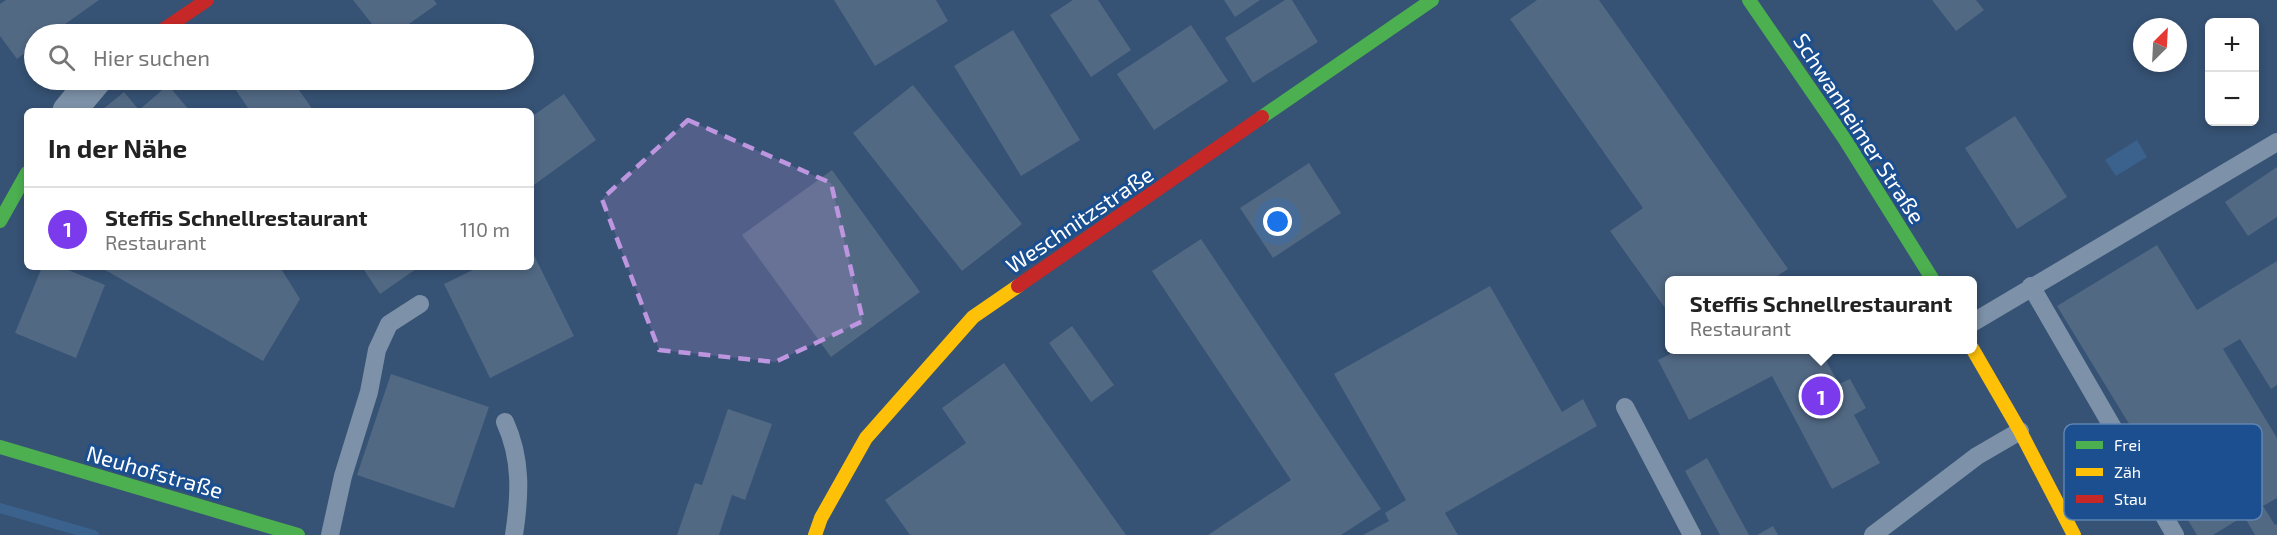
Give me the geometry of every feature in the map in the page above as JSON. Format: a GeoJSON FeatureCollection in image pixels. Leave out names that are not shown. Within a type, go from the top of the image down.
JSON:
{"type":"FeatureCollection","features":[{"type":"Feature","properties":{"kind":"street"},"geometry":{"type":"LineString","coordinates":[[172,24],[207,0]]}},
{"type":"Feature","properties":{"kind":"street","name":"Weschnitzstraße"},"geometry":{"type":"LineString","coordinates":[[814,535],[820,518],[866,438],[973,317],[1432,0]]}},
{"type":"Feature","properties":{"kind":"street","name":"Schwanheimer Straße"},"geometry":{"type":"LineString","coordinates":[[1749,0],[1880,193],[1931,276]]}},
{"type":"Feature","properties":{"kind":"street"},"geometry":{"type":"LineString","coordinates":[[72,108],[87,90]]}},
{"type":"Feature","properties":{"kind":"street"},"geometry":{"type":"LineString","coordinates":[[0,221],[24,178]]}},
{"type":"Feature","properties":{"kind":"street"},"geometry":{"type":"LineString","coordinates":[[1975,354],[2020,431],[2064,516]]}},
{"type":"Feature","properties":{"kind":"street","name":"Neuhofstraße"},"geometry":{"type":"LineString","coordinates":[[0,447],[298,535]]}},
{"type":"Feature","properties":{"kind":"street"},"geometry":{"type":"LineString","coordinates":[[2066,520],[2074,535]]}},
{"type":"Feature","properties":{"kind":"lane"},"geometry":{"type":"LineString","coordinates":[[1977,320],[2277,142]]}},
{"type":"Feature","properties":{"kind":"lane"},"geometry":{"type":"LineString","coordinates":[[2031,286],[2111,424]]}},
{"type":"Feature","properties":{"kind":"lane"},"geometry":{"type":"LineString","coordinates":[[330,535],[343,476],[369,392],[377,350],[389,324],[420,304]]}},
{"type":"Feature","properties":{"kind":"lane"},"geometry":{"type":"LineString","coordinates":[[1625,407],[1692,535]]}},
{"type":"Feature","properties":{"kind":"lane"},"geometry":{"type":"LineString","coordinates":[[505,422],[514,442],[518,468],[519,499],[514,535]]}},
{"type":"Feature","properties":{"kind":"lane"},"geometry":{"type":"LineString","coordinates":[[1873,535],[1977,456],[2020,431]]}},
{"type":"Feature","properties":{"kind":"lane"},"geometry":{"type":"LineString","coordinates":[[2166,520],[2175,535]]}},
{"type":"Feature","properties":{"kind":"highlighted area"},"geometry":{"type":"Polygon","coordinates":[[[688,120],[831,183],[863,321],[775,362],[659,350],[602,199],[688,120]]]}},
{"type":"Feature","properties":{"kind":"water"},"geometry":{"type":"Polygon","coordinates":[[[2137,140],[2147,157],[2116,176],[2105,160],[2137,140]]]}},
{"type":"Feature","properties":{"kind":"building"},"geometry":{"type":"Polygon","coordinates":[[[6,0],[99,0],[65,24],[24,24],[24,54],[17,59],[0,36],[0,4],[6,0]]]}},
{"type":"Feature","properties":{"kind":"building"},"geometry":{"type":"Polygon","coordinates":[[[353,0],[434,0],[437,4],[409,24],[372,24],[353,0]]]}},
{"type":"Feature","properties":{"kind":"building"},"geometry":{"type":"Polygon","coordinates":[[[834,0],[936,0],[948,21],[875,66],[834,0]]]}},
{"type":"Feature","properties":{"kind":"building"},"geometry":{"type":"Polygon","coordinates":[[[1073,0],[1098,0],[1131,50],[1091,77],[1050,15],[1073,0]]]}},
{"type":"Feature","properties":{"kind":"building"},"geometry":{"type":"Polygon","coordinates":[[[1224,0],[1260,0],[1235,17],[1224,0]]]}},
{"type":"Feature","properties":{"kind":"building"},"geometry":{"type":"Polygon","coordinates":[[[1285,0],[1292,0],[1318,42],[1253,83],[1225,38],[1285,0]]]}},
{"type":"Feature","properties":{"kind":"building"},"geometry":{"type":"Polygon","coordinates":[[[1537,0],[1599,0],[1788,269],[1777,276],[1665,276],[1665,308],[1610,231],[1643,208],[1510,19],[1537,0]]]}},
{"type":"Feature","properties":{"kind":"building"},"geometry":{"type":"Polygon","coordinates":[[[1932,0],[1976,0],[1984,10],[1956,31],[1932,0]]]}},
{"type":"Feature","properties":{"kind":"building"},"geometry":{"type":"Polygon","coordinates":[[[1191,25],[1228,81],[1154,130],[1117,74],[1191,25]]]}},
{"type":"Feature","properties":{"kind":"building"},"geometry":{"type":"Polygon","coordinates":[[[1013,30],[1080,140],[1021,176],[954,66],[1013,30]]]}},
{"type":"Feature","properties":{"kind":"building"},"geometry":{"type":"Polygon","coordinates":[[[913,85],[1022,224],[962,271],[853,133],[913,85]]]}},
{"type":"Feature","properties":{"kind":"building"},"geometry":{"type":"Polygon","coordinates":[[[162,90],[172,90],[187,108],[141,108],[162,90]]]}},
{"type":"Feature","properties":{"kind":"building"},"geometry":{"type":"Polygon","coordinates":[[[236,90],[299,90],[312,108],[248,108],[236,90]]]}},
{"type":"Feature","properties":{"kind":"building"},"geometry":{"type":"Polygon","coordinates":[[[124,92],[137,108],[104,108],[124,92]]]}},
{"type":"Feature","properties":{"kind":"building"},"geometry":{"type":"Polygon","coordinates":[[[564,94],[596,140],[534,185],[534,115],[564,94]]]}},
{"type":"Feature","properties":{"kind":"building"},"geometry":{"type":"Polygon","coordinates":[[[2015,116],[2067,197],[2017,229],[1965,148],[2015,116]]]}},
{"type":"Feature","properties":{"kind":"building"},"geometry":{"type":"Polygon","coordinates":[[[1309,163],[1341,213],[1273,258],[1240,208],[1309,163]]]}},
{"type":"Feature","properties":{"kind":"building"},"geometry":{"type":"Polygon","coordinates":[[[2277,167],[2277,217],[2248,236],[2225,202],[2277,167]]]}},
{"type":"Feature","properties":{"kind":"building"},"geometry":{"type":"Polygon","coordinates":[[[832,170],[920,292],[831,357],[742,235],[832,170]]]}},
{"type":"Feature","properties":{"kind":"building"},"geometry":{"type":"Polygon","coordinates":[[[1201,239],[1381,509],[1341,535],[1208,535],[1291,480],[1152,271],[1201,239]]]}},
{"type":"Feature","properties":{"kind":"building"},"geometry":{"type":"Polygon","coordinates":[[[2157,245],[2197,310],[2277,261],[2277,385],[2271,389],[2240,339],[2223,349],[2277,438],[2277,498],[2263,506],[2275,525],[2277,524],[2277,535],[2255,535],[2246,520],[2262,520],[2262,424],[2129,424],[2057,306],[2157,245]]]}},
{"type":"Feature","properties":{"kind":"building"},"geometry":{"type":"Polygon","coordinates":[[[534,255],[574,336],[490,378],[444,284],[473,270],[534,270],[534,255]]]}},
{"type":"Feature","properties":{"kind":"building"},"geometry":{"type":"Polygon","coordinates":[[[41,270],[68,270],[105,285],[76,358],[15,333],[41,270]]]}},
{"type":"Feature","properties":{"kind":"building"},"geometry":{"type":"Polygon","coordinates":[[[105,270],[282,270],[300,299],[263,361],[105,270]]]}},
{"type":"Feature","properties":{"kind":"building"},"geometry":{"type":"Polygon","coordinates":[[[364,270],[415,270],[380,294],[364,270]]]}},
{"type":"Feature","properties":{"kind":"building"},"geometry":{"type":"Polygon","coordinates":[[[1490,286],[1562,412],[1583,399],[1597,426],[1445,513],[1458,535],[1363,535],[1389,521],[1385,513],[1406,500],[1334,374],[1490,286]]]}},
{"type":"Feature","properties":{"kind":"building"},"geometry":{"type":"Polygon","coordinates":[[[1072,326],[1114,385],[1091,402],[1049,343],[1072,326]]]}},
{"type":"Feature","properties":{"kind":"building"},"geometry":{"type":"Polygon","coordinates":[[[1670,354],[1822,354],[1839,384],[1850,379],[1866,408],[1854,415],[1880,463],[1832,489],[1772,376],[1689,420],[1658,360],[1670,354]]]}},
{"type":"Feature","properties":{"kind":"building"},"geometry":{"type":"Polygon","coordinates":[[[1004,363],[1126,535],[910,535],[885,500],[966,443],[942,408],[1004,363]]]}},
{"type":"Feature","properties":{"kind":"building"},"geometry":{"type":"Polygon","coordinates":[[[391,374],[489,407],[454,508],[357,475],[391,374]]]}},
{"type":"Feature","properties":{"kind":"building"},"geometry":{"type":"Polygon","coordinates":[[[728,409],[772,424],[745,500],[732,495],[719,535],[677,535],[695,483],[702,485],[728,409]]]}},
{"type":"Feature","properties":{"kind":"building"},"geometry":{"type":"Polygon","coordinates":[[[1707,458],[1749,535],[1720,535],[1685,471],[1707,458]]]}},
{"type":"Feature","properties":{"kind":"building"},"geometry":{"type":"Polygon","coordinates":[[[2188,520],[2237,520],[2213,535],[2197,535],[2188,520]]]}},
{"type":"Feature","properties":{"kind":"building"},"geometry":{"type":"Polygon","coordinates":[[[1773,526],[1778,535],[1757,535],[1773,526]]]}},
{"type":"Feature","properties":{"kind":"waterway"},"geometry":{"type":"LineString","coordinates":[[0,508],[94,535]]}},
{"type":"Feature","properties":{"kind":"traffic: fast"},"geometry":{"type":"LineString","coordinates":[[1262,117],[1432,0]]}},
{"type":"Feature","properties":{"kind":"traffic: fast"},"geometry":{"type":"LineString","coordinates":[[1749,0],[1844,138],[1930,276]]}},
{"type":"Feature","properties":{"kind":"traffic: fast"},"geometry":{"type":"LineString","coordinates":[[0,221],[24,178]]}},
{"type":"Feature","properties":{"kind":"traffic: fast"},"geometry":{"type":"LineString","coordinates":[[0,447],[298,535]]}},
{"type":"Feature","properties":{"kind":"traffic: slow"},"geometry":{"type":"LineString","coordinates":[[815,535],[821,518],[866,438],[973,317],[1018,286]]}},
{"type":"Feature","properties":{"kind":"traffic: slow"},"geometry":{"type":"LineString","coordinates":[[1975,354],[2020,431],[2064,516]]}},
{"type":"Feature","properties":{"kind":"traffic: slow"},"geometry":{"type":"LineString","coordinates":[[2066,520],[2074,535]]}},
{"type":"Feature","properties":{"kind":"traffic: jam"},"geometry":{"type":"LineString","coordinates":[[172,24],[207,0]]}},
{"type":"Feature","properties":{"kind":"traffic: jam"},"geometry":{"type":"LineString","coordinates":[[1018,286],[1262,117]]}},
{"type":"Feature","properties":{"kind":"place","name":"Steffis Schnellrestaurant"},"geometry":{"type":"Point","coordinates":[1821,396]}}]}
